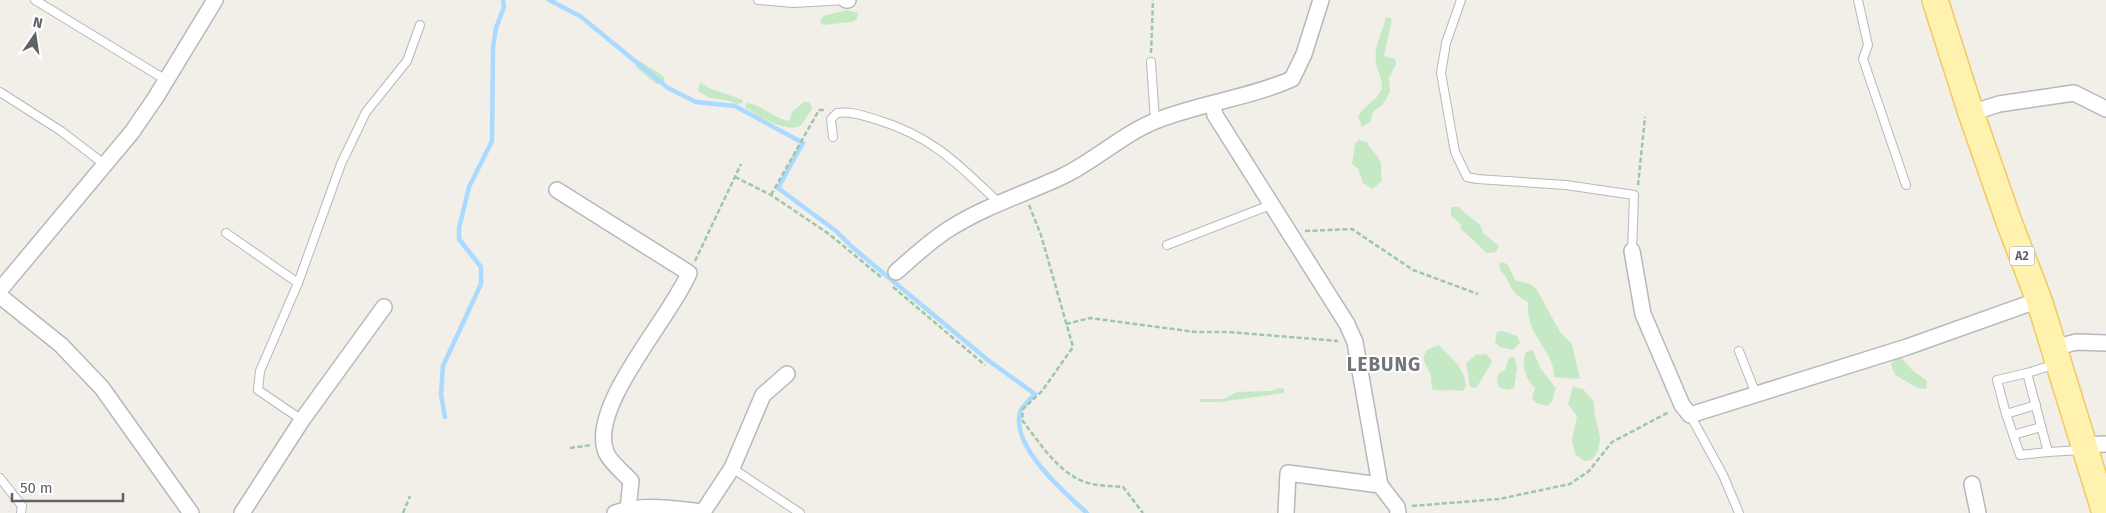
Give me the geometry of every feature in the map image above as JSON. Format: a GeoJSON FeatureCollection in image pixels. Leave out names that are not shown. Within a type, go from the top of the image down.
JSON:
{"type":"FeatureCollection","features":[{"type":"Feature","properties":{"kind":"main road","name":"A2"},"geometry":{"type":"LineString","coordinates":[[1935,0],[1971,113],[2009,222],[2039,300],[2056,356],[2091,446],[2105,513]]}},
{"type":"Feature","properties":{"kind":"street"},"geometry":{"type":"LineString","coordinates":[[0,290],[132,132],[215,0]]}},
{"type":"Feature","properties":{"kind":"street"},"geometry":{"type":"LineString","coordinates":[[896,272],[949,229],[998,202],[1064,176],[1155,121],[1182,111],[1213,105],[1292,80],[1304,54],[1321,0]]}},
{"type":"Feature","properties":{"kind":"street"},"geometry":{"type":"LineString","coordinates":[[1971,113],[1999,104],[2074,93],[2106,109]]}},
{"type":"Feature","properties":{"kind":"street"},"geometry":{"type":"LineString","coordinates":[[1213,105],[1215,115],[1273,204],[1347,324],[1355,342],[1380,485],[1397,510]]}},
{"type":"Feature","properties":{"kind":"street"},"geometry":{"type":"LineString","coordinates":[[557,190],[689,274],[682,290],[630,367],[603,430],[606,452],[631,481],[621,511],[669,508],[704,513],[732,468],[762,395],[786,374]]}},
{"type":"Feature","properties":{"kind":"street"},"geometry":{"type":"LineString","coordinates":[[1632,251],[1643,314],[1686,410],[1756,394],[1907,346],[2039,300]]}},
{"type":"Feature","properties":{"kind":"street"},"geometry":{"type":"LineString","coordinates":[[0,296],[60,344],[102,388],[191,513]]}},
{"type":"Feature","properties":{"kind":"street"},"geometry":{"type":"LineString","coordinates":[[242,513],[302,420],[384,308]]}},
{"type":"Feature","properties":{"kind":"street"},"geometry":{"type":"LineString","coordinates":[[2056,356],[2076,342],[2106,343]]}},
{"type":"Feature","properties":{"kind":"street"},"geometry":{"type":"LineString","coordinates":[[1286,513],[1288,473],[1380,485]]}},
{"type":"Feature","properties":{"kind":"street"},"geometry":{"type":"LineString","coordinates":[[1972,484],[1978,513]]}},
{"type":"Feature","properties":{"kind":"lane"},"geometry":{"type":"LineString","coordinates":[[35,0],[166,80]]}},
{"type":"Feature","properties":{"kind":"lane"},"geometry":{"type":"LineString","coordinates":[[758,0],[793,4],[847,0]]}},
{"type":"Feature","properties":{"kind":"lane"},"geometry":{"type":"LineString","coordinates":[[1461,0],[1446,44],[1441,73],[1455,152],[1466,177],[1477,180],[1566,185],[1634,195],[1632,251]]}},
{"type":"Feature","properties":{"kind":"lane"},"geometry":{"type":"LineString","coordinates":[[1858,0],[1868,45],[1863,59],[1906,185]]}},
{"type":"Feature","properties":{"kind":"lane"},"geometry":{"type":"LineString","coordinates":[[302,420],[258,390],[260,371],[298,283],[341,164],[366,112],[407,61],[420,25]]}},
{"type":"Feature","properties":{"kind":"lane"},"geometry":{"type":"LineString","coordinates":[[1151,62],[1155,121]]}},
{"type":"Feature","properties":{"kind":"lane"},"geometry":{"type":"LineString","coordinates":[[0,92],[104,164]]}},
{"type":"Feature","properties":{"kind":"lane"},"geometry":{"type":"LineString","coordinates":[[834,137],[831,119],[837,113],[850,112],[905,128],[947,154],[998,202]]}},
{"type":"Feature","properties":{"kind":"lane"},"geometry":{"type":"LineString","coordinates":[[1167,245],[1273,204]]}},
{"type":"Feature","properties":{"kind":"lane"},"geometry":{"type":"LineString","coordinates":[[226,233],[298,283]]}},
{"type":"Feature","properties":{"kind":"lane"},"geometry":{"type":"LineString","coordinates":[[1739,350],[1756,394]]}},
{"type":"Feature","properties":{"kind":"lane"},"geometry":{"type":"LineString","coordinates":[[2056,356],[2027,373],[1997,380],[2020,455],[2091,446]]}},
{"type":"Feature","properties":{"kind":"lane"},"geometry":{"type":"LineString","coordinates":[[2027,373],[2048,452]]}},
{"type":"Feature","properties":{"kind":"lane"},"geometry":{"type":"LineString","coordinates":[[2006,414],[2036,404]]}},
{"type":"Feature","properties":{"kind":"lane"},"geometry":{"type":"LineString","coordinates":[[1686,410],[1723,476],[1739,513]]}},
{"type":"Feature","properties":{"kind":"lane"},"geometry":{"type":"LineString","coordinates":[[2013,435],[2042,427]]}},
{"type":"Feature","properties":{"kind":"lane"},"geometry":{"type":"LineString","coordinates":[[732,468],[800,513]]}},
{"type":"Feature","properties":{"kind":"lane"},"geometry":{"type":"LineString","coordinates":[[0,478],[22,506],[22,513]]}},
{"type":"Feature","properties":{"kind":"path"},"geometry":{"type":"LineString","coordinates":[[1151,62],[1153,0]]}},
{"type":"Feature","properties":{"kind":"path"},"geometry":{"type":"LineString","coordinates":[[771,195],[819,110],[837,113]]}},
{"type":"Feature","properties":{"kind":"path"},"geometry":{"type":"LineString","coordinates":[[1634,195],[1638,190],[1646,117]]}},
{"type":"Feature","properties":{"kind":"path"},"geometry":{"type":"LineString","coordinates":[[689,274],[741,164]]}},
{"type":"Feature","properties":{"kind":"path"},"geometry":{"type":"LineString","coordinates":[[735,178],[771,195],[829,234],[985,365]]}},
{"type":"Feature","properties":{"kind":"path"},"geometry":{"type":"LineString","coordinates":[[1024,192],[1041,235],[1073,347],[1042,391],[1023,409],[1022,420],[1045,449],[1069,474],[1091,484],[1123,487],[1143,513]]}},
{"type":"Feature","properties":{"kind":"path"},"geometry":{"type":"LineString","coordinates":[[1291,233],[1352,229],[1413,270],[1478,294]]}},
{"type":"Feature","properties":{"kind":"path"},"geometry":{"type":"LineString","coordinates":[[1066,324],[1090,318],[1195,332],[1229,332],[1355,342]]}},
{"type":"Feature","properties":{"kind":"path"},"geometry":{"type":"LineString","coordinates":[[1397,510],[1499,499],[1570,484],[1589,471],[1612,442],[1686,410]]}},
{"type":"Feature","properties":{"kind":"path"},"geometry":{"type":"LineString","coordinates":[[570,448],[605,443]]}},
{"type":"Feature","properties":{"kind":"path"},"geometry":{"type":"LineString","coordinates":[[403,513],[410,496]]}},
{"type":"Feature","properties":{"kind":"green space"},"geometry":{"type":"Polygon","coordinates":[[[847,10],[858,13],[857,19],[852,22],[823,25],[820,22],[823,16],[847,10]]]}},
{"type":"Feature","properties":{"kind":"green space"},"geometry":{"type":"Polygon","coordinates":[[[1386,17],[1392,19],[1384,56],[1395,59],[1396,64],[1389,78],[1390,92],[1383,104],[1373,112],[1370,122],[1362,127],[1358,117],[1376,98],[1382,87],[1376,54],[1386,17]]]}},
{"type":"Feature","properties":{"kind":"green space"},"geometry":{"type":"Polygon","coordinates":[[[638,60],[662,75],[665,80],[662,83],[656,84],[635,66],[638,60]]]}},
{"type":"Feature","properties":{"kind":"green space"},"geometry":{"type":"Polygon","coordinates":[[[700,82],[709,88],[743,100],[742,103],[737,104],[726,100],[710,98],[698,91],[700,82]]]}},
{"type":"Feature","properties":{"kind":"green space"},"geometry":{"type":"Polygon","coordinates":[[[804,102],[810,102],[812,108],[801,125],[789,128],[772,123],[745,107],[746,103],[752,104],[783,120],[789,121],[792,112],[804,102]]]}},
{"type":"Feature","properties":{"kind":"green space"},"geometry":{"type":"Polygon","coordinates":[[[1359,140],[1367,142],[1380,162],[1382,181],[1372,189],[1363,183],[1358,168],[1352,164],[1355,144],[1359,140]]]}},
{"type":"Feature","properties":{"kind":"green space"},"geometry":{"type":"Polygon","coordinates":[[[1451,207],[1458,207],[1481,226],[1483,233],[1499,246],[1496,252],[1487,253],[1460,228],[1462,225],[1451,216],[1451,207]]]}},
{"type":"Feature","properties":{"kind":"green space"},"geometry":{"type":"Polygon","coordinates":[[[1503,262],[1508,265],[1515,280],[1530,284],[1537,290],[1560,332],[1572,344],[1580,379],[1554,377],[1548,354],[1531,326],[1528,302],[1512,290],[1507,278],[1500,270],[1499,264],[1503,262]]]}},
{"type":"Feature","properties":{"kind":"green space"},"geometry":{"type":"Polygon","coordinates":[[[1503,331],[1517,336],[1520,343],[1513,350],[1500,347],[1495,343],[1497,332],[1503,331]]]}},
{"type":"Feature","properties":{"kind":"green space"},"geometry":{"type":"Polygon","coordinates":[[[1439,345],[1457,363],[1463,373],[1466,386],[1463,391],[1432,389],[1431,376],[1423,358],[1427,350],[1439,345]]]}},
{"type":"Feature","properties":{"kind":"green space"},"geometry":{"type":"Polygon","coordinates":[[[1533,350],[1540,368],[1556,388],[1552,401],[1547,406],[1536,403],[1532,398],[1535,388],[1525,371],[1524,361],[1526,352],[1533,350]]]}},
{"type":"Feature","properties":{"kind":"green space"},"geometry":{"type":"Polygon","coordinates":[[[1486,354],[1492,361],[1476,388],[1470,387],[1466,363],[1476,355],[1486,354]]]}},
{"type":"Feature","properties":{"kind":"green space"},"geometry":{"type":"Polygon","coordinates":[[[1514,357],[1517,367],[1514,388],[1508,390],[1500,388],[1497,381],[1498,374],[1505,370],[1509,358],[1514,357]]]}},
{"type":"Feature","properties":{"kind":"green space"},"geometry":{"type":"Polygon","coordinates":[[[1901,357],[1912,370],[1927,381],[1926,389],[1918,388],[1895,375],[1891,364],[1895,359],[1901,357]]]}},
{"type":"Feature","properties":{"kind":"green space"},"geometry":{"type":"Polygon","coordinates":[[[1573,387],[1583,389],[1594,402],[1600,439],[1597,452],[1592,460],[1584,461],[1575,454],[1572,440],[1577,416],[1568,404],[1573,387]]]}},
{"type":"Feature","properties":{"kind":"green space"},"geometry":{"type":"Polygon","coordinates":[[[1279,388],[1284,389],[1284,393],[1219,402],[1199,402],[1201,399],[1224,399],[1237,392],[1270,391],[1279,388]]]}},
{"type":"Feature","properties":{"kind":"waterway"},"geometry":{"type":"LineString","coordinates":[[445,417],[441,395],[443,366],[481,284],[481,267],[459,239],[459,228],[469,187],[492,141],[493,47],[496,28],[504,7],[503,0]]}},
{"type":"Feature","properties":{"kind":"waterway"},"geometry":{"type":"LineString","coordinates":[[549,0],[580,16],[668,88],[696,102],[735,106],[803,143],[778,188],[836,231],[852,247],[989,361],[1035,394],[1020,412],[1019,426],[1023,440],[1031,454],[1053,481],[1087,513]]}},
{"type":"Feature","properties":{"kind":"district","name":"LEBUNG"},"geometry":{"type":"Point","coordinates":[1384,364]}}]}
